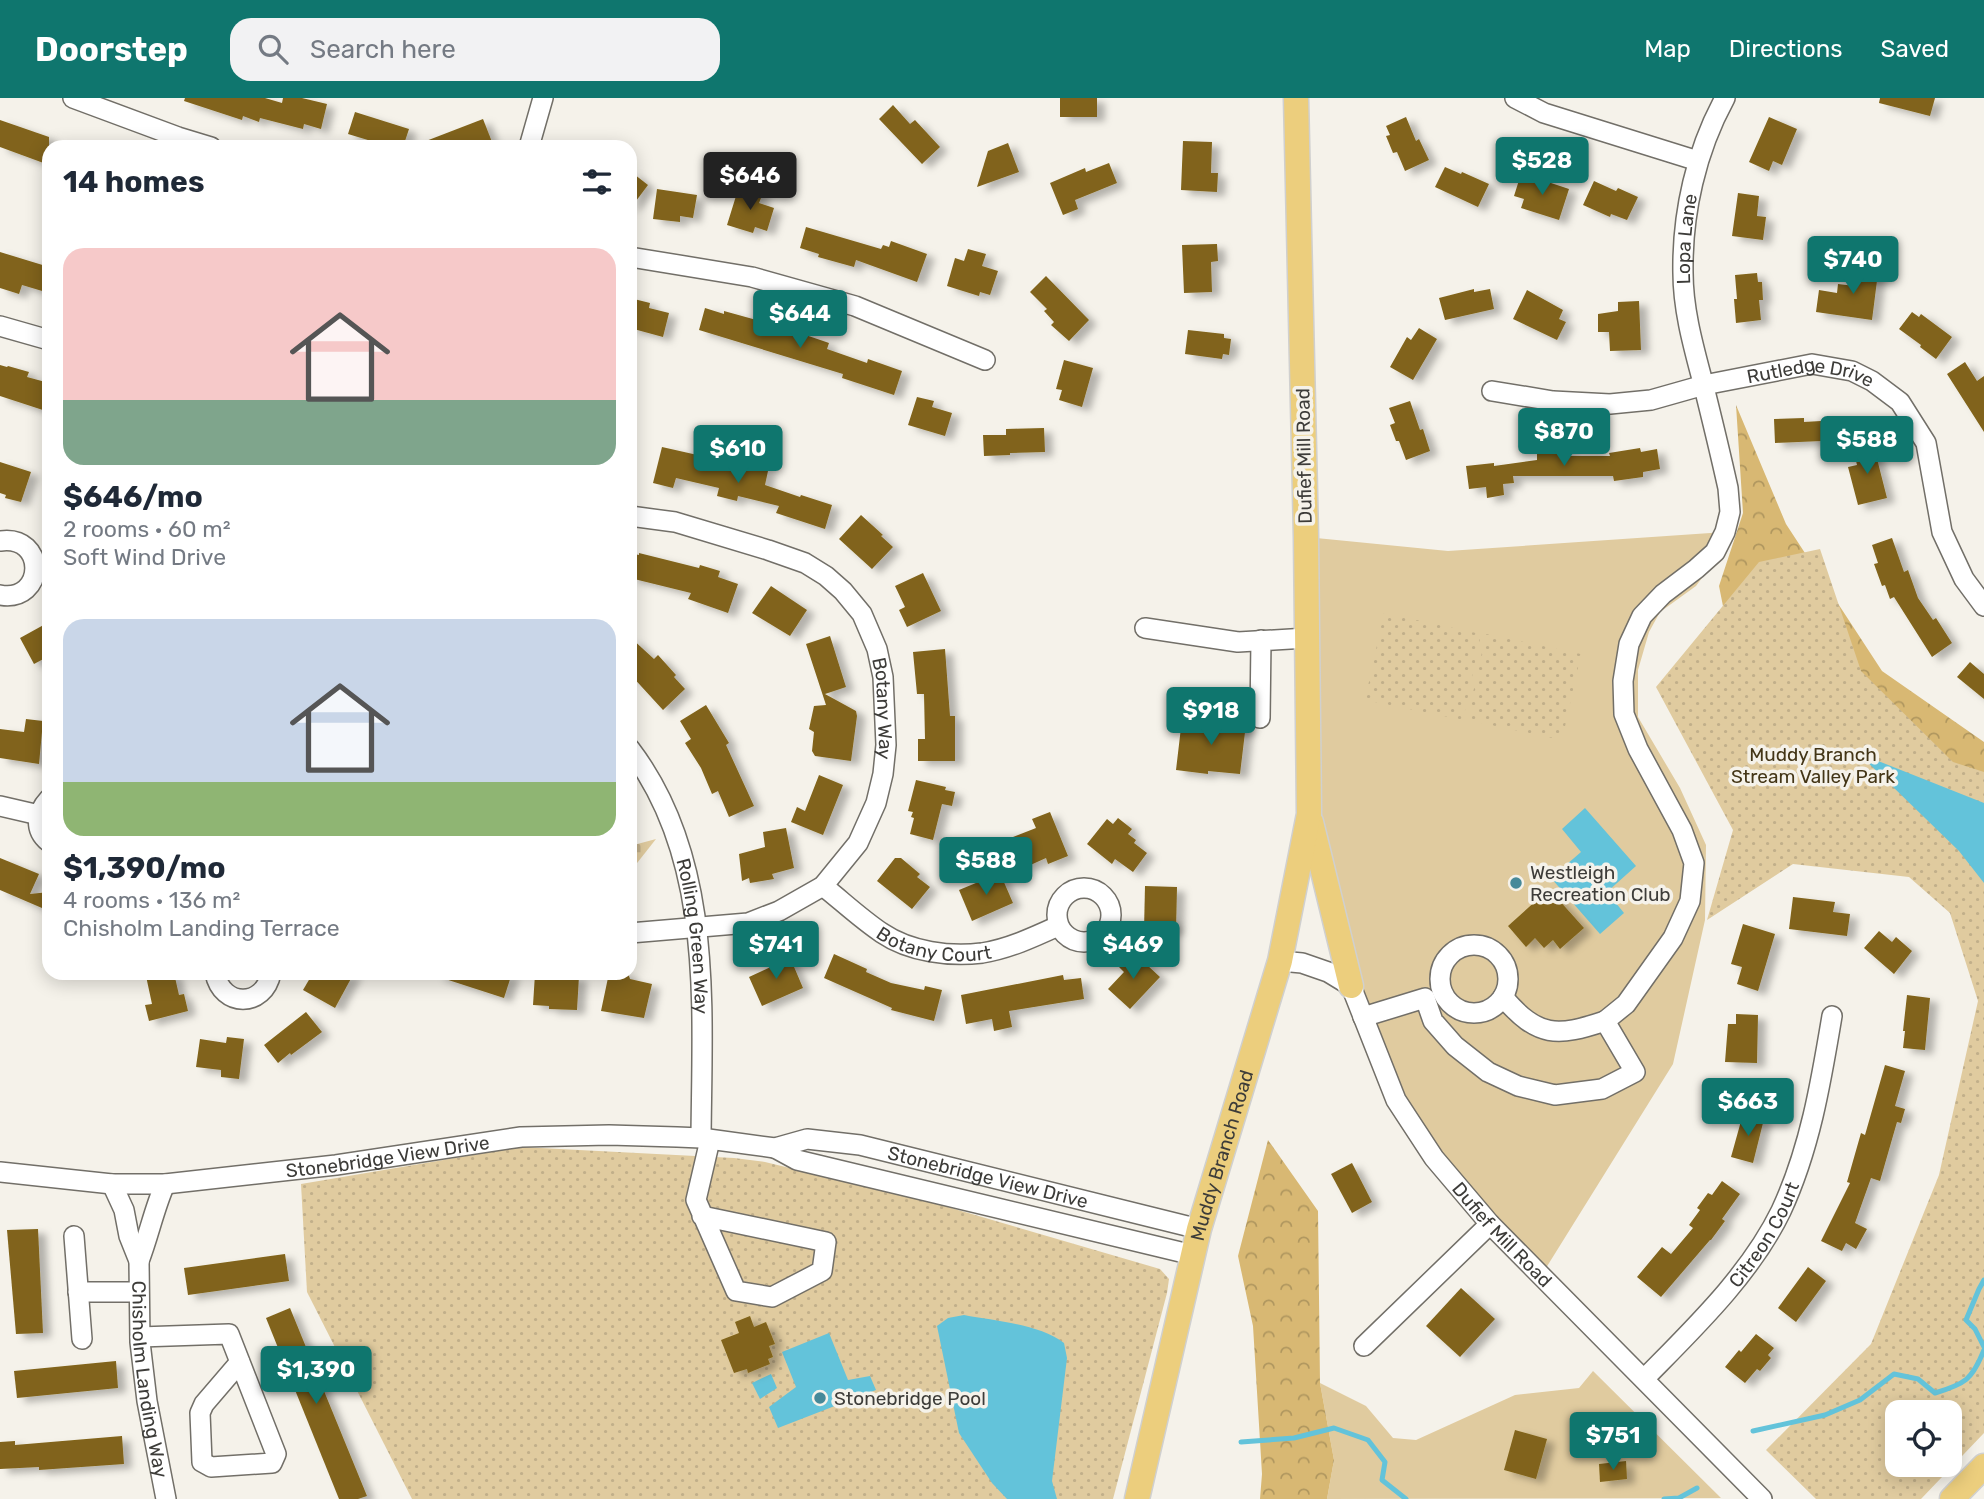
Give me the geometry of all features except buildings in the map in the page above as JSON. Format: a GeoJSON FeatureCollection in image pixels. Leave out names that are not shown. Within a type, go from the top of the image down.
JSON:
{"type":"FeatureCollection","features":[{"type":"Feature","properties":{"kind":"main road","name":"Dufief Mill Road"},"geometry":{"type":"LineString","coordinates":[[1296,98],[1309,814]]}},
{"type":"Feature","properties":{"kind":"main road","name":"Muddy Branch Road"},"geometry":{"type":"LineString","coordinates":[[1137,1499],[1199,1229],[1280,961],[1309,814]]}},
{"type":"Feature","properties":{"kind":"main road"},"geometry":{"type":"LineString","coordinates":[[1309,814],[1352,986]]}},
{"type":"Feature","properties":{"kind":"main road"},"geometry":{"type":"LineString","coordinates":[[1952,1499],[1984,1466]]}},
{"type":"Feature","properties":{"kind":"street"},"geometry":{"type":"LineString","coordinates":[[73,98],[188,140]]}},
{"type":"Feature","properties":{"kind":"street"},"geometry":{"type":"LineString","coordinates":[[531,140],[542,98]]}},
{"type":"Feature","properties":{"kind":"street"},"geometry":{"type":"LineString","coordinates":[[1515,98],[1544,113],[1698,161]]}},
{"type":"Feature","properties":{"kind":"street","name":"Lopa Lane"},"geometry":{"type":"LineString","coordinates":[[1605,1021],[1626,1004],[1673,938],[1690,901],[1695,863],[1682,830],[1638,750],[1624,713],[1623,681],[1629,643],[1642,616],[1663,594],[1715,552],[1725,532],[1730,512],[1728,488],[1689,330],[1682,275],[1686,219],[1698,161],[1714,118],[1725,98]]}},
{"type":"Feature","properties":{"kind":"street"},"geometry":{"type":"LineString","coordinates":[[637,258],[752,276],[855,306],[985,360]]}},
{"type":"Feature","properties":{"kind":"street"},"geometry":{"type":"LineString","coordinates":[[0,326],[42,338]]}},
{"type":"Feature","properties":{"kind":"street","name":"Rutledge Drive"},"geometry":{"type":"LineString","coordinates":[[1492,391],[1553,401],[1610,404],[1651,400],[1704,385],[1812,364],[1852,371],[1872,381],[1900,402],[1926,443],[1942,532],[1964,579],[1984,606]]}},
{"type":"Feature","properties":{"kind":"street","name":"Botany Way"},"geometry":{"type":"LineString","coordinates":[[637,517],[676,522],[805,563],[843,591],[862,614],[877,649],[883,677],[886,745],[876,803],[858,842],[823,886],[779,911],[748,923],[637,933]]}},
{"type":"Feature","properties":{"kind":"street"},"geometry":{"type":"LineString","coordinates":[[0,541],[9,540],[25,546],[35,561],[36,569],[34,579],[21,593],[12,596],[0,595]]}},
{"type":"Feature","properties":{"kind":"street"},"geometry":{"type":"LineString","coordinates":[[1145,628],[1238,642],[1307,638]]}},
{"type":"Feature","properties":{"kind":"street"},"geometry":{"type":"LineString","coordinates":[[1261,640],[1261,718]]}},
{"type":"Feature","properties":{"kind":"street","name":"Rolling Green Way"},"geometry":{"type":"LineString","coordinates":[[637,758],[648,773],[683,852],[698,929],[705,1139],[696,1200],[702,1216]]}},
{"type":"Feature","properties":{"kind":"street"},"geometry":{"type":"LineString","coordinates":[[0,806],[42,807]]}},
{"type":"Feature","properties":{"kind":"street"},"geometry":{"type":"LineString","coordinates":[[42,813],[38,824],[42,834]]}},
{"type":"Feature","properties":{"kind":"street","name":"Botany Court"},"geometry":{"type":"LineString","coordinates":[[823,886],[884,934],[913,947],[940,953],[982,953],[1024,941],[1059,926]]}},
{"type":"Feature","properties":{"kind":"street"},"geometry":{"type":"LineString","coordinates":[[1363,1017],[1433,993],[1445,998],[1463,1012],[1486,1012],[1496,1006],[1508,986],[1505,964],[1499,955],[1479,945],[1468,945],[1449,956],[1433,993],[1433,1021],[1455,1046],[1488,1072],[1518,1086],[1555,1095],[1602,1089],[1636,1072],[1605,1021],[1575,1031],[1551,1032],[1524,1018],[1503,997]]}},
{"type":"Feature","properties":{"kind":"street"},"geometry":{"type":"LineString","coordinates":[[1280,961],[1302,963],[1328,972],[1352,986]]}},
{"type":"Feature","properties":{"kind":"street"},"geometry":{"type":"LineString","coordinates":[[217,980],[229,996],[239,999],[248,999],[263,991],[269,980]]}},
{"type":"Feature","properties":{"kind":"street","name":"Dufief Mill Road"},"geometry":{"type":"LineString","coordinates":[[1352,986],[1396,1100],[1434,1158],[1490,1224],[1762,1499]]}},
{"type":"Feature","properties":{"kind":"street","name":"Citreon Court"},"geometry":{"type":"LineString","coordinates":[[1644,1379],[1710,1311],[1756,1252],[1780,1211],[1807,1141],[1832,1016]]}},
{"type":"Feature","properties":{"kind":"street","name":"Stonebridge View Drive"},"geometry":{"type":"LineString","coordinates":[[0,1172],[112,1184],[165,1184],[336,1165],[521,1137],[609,1135],[705,1139],[775,1147],[807,1139],[860,1145],[1199,1229]]}},
{"type":"Feature","properties":{"kind":"street","name":"Stonebridge View Drive"},"geometry":{"type":"LineString","coordinates":[[775,1147],[797,1160],[1193,1255]]}},
{"type":"Feature","properties":{"kind":"street","name":"Chisholm Landing Way"},"geometry":{"type":"LineString","coordinates":[[112,1184],[124,1210],[139,1261]]}},
{"type":"Feature","properties":{"kind":"street","name":"Chisholm Landing Way"},"geometry":{"type":"LineString","coordinates":[[165,1184],[154,1208],[148,1238],[139,1261],[138,1292],[147,1401],[166,1499]]}},
{"type":"Feature","properties":{"kind":"street"},"geometry":{"type":"LineString","coordinates":[[702,1216],[826,1242],[822,1270],[772,1297],[736,1291],[702,1216]]}},
{"type":"Feature","properties":{"kind":"street"},"geometry":{"type":"LineString","coordinates":[[1364,1346],[1490,1224]]}},
{"type":"Feature","properties":{"kind":"street"},"geometry":{"type":"LineString","coordinates":[[74,1236],[82,1339]]}},
{"type":"Feature","properties":{"kind":"street"},"geometry":{"type":"LineString","coordinates":[[78,1292],[138,1292]]}},
{"type":"Feature","properties":{"kind":"street"},"geometry":{"type":"LineString","coordinates":[[140,1337],[229,1334],[240,1362],[276,1454],[272,1463],[211,1467],[202,1462],[200,1413],[204,1404],[240,1362]]}},
{"type":"Feature","properties":{"kind":"green space"},"geometry":{"type":"Polygon","coordinates":[[[1736,405],[1786,524],[1882,671],[1984,742],[1984,803],[1746,722],[1719,586],[1743,513],[1736,405]]]}},
{"type":"Feature","properties":{"kind":"green space","name":"Westleigh Recreation Club"},"geometry":{"type":"Polygon","coordinates":[[[1725,532],[1723,549],[1696,586],[1660,612],[1649,632],[1638,670],[1638,717],[1680,788],[1706,845],[1705,920],[1673,1064],[1541,1276],[1396,1100],[1309,814],[1306,537],[1448,551],[1725,532]]]}},
{"type":"Feature","properties":{"kind":"green space","name":"Muddy Branch Stream Valley Park"},"geometry":{"type":"Polygon","coordinates":[[[1820,549],[1861,671],[1953,762],[1984,772],[1984,1433],[1962,1456],[1962,1400],[1885,1400],[1885,1477],[1942,1477],[1921,1499],[1816,1499],[1766,1450],[1871,1344],[1939,1175],[1978,1001],[1950,913],[1909,877],[1793,864],[1707,920],[1733,830],[1656,687],[1759,562],[1820,549]]]}},
{"type":"Feature","properties":{"kind":"green space"},"geometry":{"type":"Polygon","coordinates":[[[1384,613],[1481,634],[1463,720],[1365,700],[1384,613]]]}},
{"type":"Feature","properties":{"kind":"green space"},"geometry":{"type":"Polygon","coordinates":[[[1486,634],[1581,654],[1562,740],[1467,720],[1486,634]]]}},
{"type":"Feature","properties":{"kind":"green space"},"geometry":{"type":"Polygon","coordinates":[[[656,839],[637,863],[637,844],[656,839]]]}},
{"type":"Feature","properties":{"kind":"green space"},"geometry":{"type":"Polygon","coordinates":[[[1268,1140],[1318,1211],[1320,1383],[1334,1460],[1327,1499],[1260,1499],[1262,1474],[1253,1326],[1238,1256],[1268,1140]]]}},
{"type":"Feature","properties":{"kind":"green space"},"geometry":{"type":"Polygon","coordinates":[[[521,1147],[765,1162],[934,1203],[1160,1269],[1169,1279],[1167,1293],[1113,1499],[412,1499],[307,1292],[301,1184],[521,1147]]]}},
{"type":"Feature","properties":{"kind":"green space"},"geometry":{"type":"Polygon","coordinates":[[[1593,1371],[1721,1498],[1327,1499],[1334,1460],[1320,1383],[1366,1406],[1393,1438],[1416,1440],[1515,1395],[1579,1388],[1593,1371]]]}},
{"type":"Feature","properties":{"kind":"water"},"geometry":{"type":"Polygon","coordinates":[[[1858,753],[1984,803],[1984,883],[1959,851],[1858,753]]]}},
{"type":"Feature","properties":{"kind":"water"},"geometry":{"type":"Polygon","coordinates":[[[1585,808],[1636,866],[1607,892],[1624,913],[1600,934],[1551,878],[1581,852],[1562,829],[1585,808]]]}},
{"type":"Feature","properties":{"kind":"water"},"geometry":{"type":"Polygon","coordinates":[[[964,1315],[1030,1327],[1064,1343],[1067,1358],[1052,1481],[1057,1499],[1007,1499],[992,1483],[959,1433],[937,1326],[948,1318],[964,1315]]]}},
{"type":"Feature","properties":{"kind":"water"},"geometry":{"type":"Polygon","coordinates":[[[829,1333],[848,1380],[870,1376],[876,1390],[778,1428],[769,1407],[796,1387],[782,1352],[829,1333]]]}},
{"type":"Feature","properties":{"kind":"water"},"geometry":{"type":"Polygon","coordinates":[[[771,1374],[777,1388],[760,1399],[752,1383],[771,1374]]]}},
{"type":"Feature","properties":{"kind":"waterway"},"geometry":{"type":"LineString","coordinates":[[1984,1280],[1966,1320],[1975,1329],[1984,1347]]}},
{"type":"Feature","properties":{"kind":"waterway"},"geometry":{"type":"LineString","coordinates":[[1753,1431],[1825,1415],[1860,1400],[1894,1374],[1918,1379],[1935,1393],[1945,1390],[1961,1383],[1971,1374],[1984,1350]]}},
{"type":"Feature","properties":{"kind":"waterway"},"geometry":{"type":"LineString","coordinates":[[1241,1442],[1294,1438],[1334,1428],[1368,1440],[1385,1462],[1382,1480],[1406,1499]]}},
{"type":"Feature","properties":{"kind":"waterway"},"geometry":{"type":"LineString","coordinates":[[1664,1499],[1679,1498],[1697,1488]]}},
{"type":"Feature","properties":{"kind":"place","name":"Westleigh Recreation Club"},"geometry":{"type":"Point","coordinates":[1516,883]}},
{"type":"Feature","properties":{"kind":"place","name":"Stonebridge Pool"},"geometry":{"type":"Point","coordinates":[820,1398]}}]}
